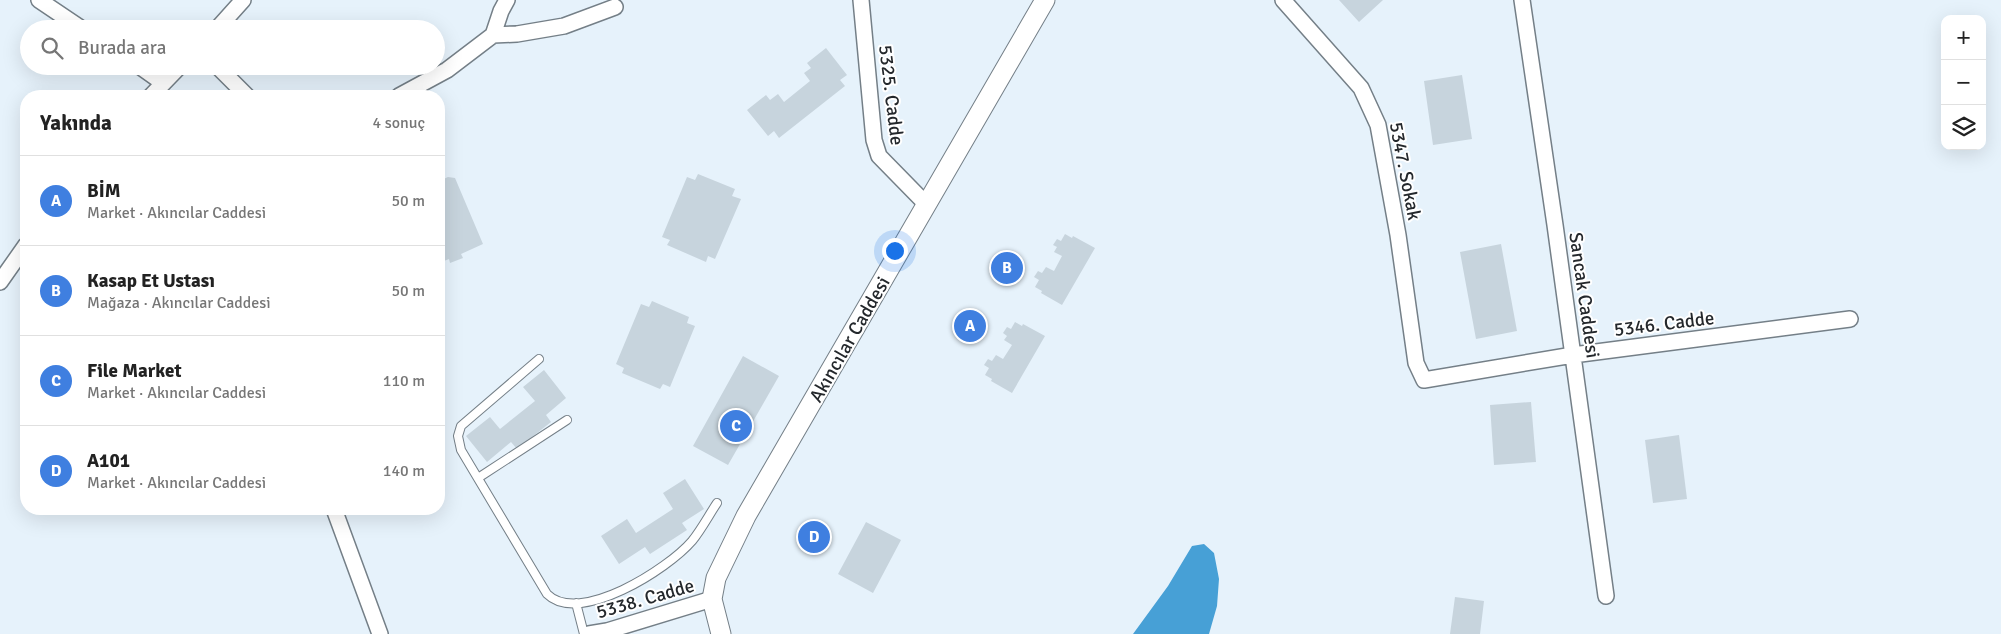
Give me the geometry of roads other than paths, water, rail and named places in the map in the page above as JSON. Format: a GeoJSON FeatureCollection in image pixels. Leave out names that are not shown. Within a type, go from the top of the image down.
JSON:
{"type":"FeatureCollection","features":[{"type":"Feature","properties":{"kind":"street"},"geometry":{"type":"LineString","coordinates":[[39,0],[69,20]]}},
{"type":"Feature","properties":{"kind":"street"},"geometry":{"type":"LineString","coordinates":[[225,20],[243,0]]}},
{"type":"Feature","properties":{"kind":"street"},"geometry":{"type":"LineString","coordinates":[[493,36],[501,11],[507,0]]}},
{"type":"Feature","properties":{"kind":"street","name":"5325. Cadde"},"geometry":{"type":"LineString","coordinates":[[861,0],[874,140],[879,156],[927,205]]}},
{"type":"Feature","properties":{"kind":"street","name":"Akıncılar Caddesi"},"geometry":{"type":"LineString","coordinates":[[721,634],[712,599],[716,578],[746,516],[1045,0]]}},
{"type":"Feature","properties":{"kind":"street","name":"5347. Sokak"},"geometry":{"type":"LineString","coordinates":[[1283,0],[1361,88],[1378,125],[1398,235],[1416,363],[1424,380]]}},
{"type":"Feature","properties":{"kind":"street","name":"Sancak Caddesi"},"geometry":{"type":"LineString","coordinates":[[1522,0],[1606,596]]}},
{"type":"Feature","properties":{"kind":"street"},"geometry":{"type":"LineString","coordinates":[[445,71],[493,36],[564,26],[615,7]]}},
{"type":"Feature","properties":{"kind":"street"},"geometry":{"type":"LineString","coordinates":[[152,75],[163,82]]}},
{"type":"Feature","properties":{"kind":"street"},"geometry":{"type":"LineString","coordinates":[[156,90],[170,75]]}},
{"type":"Feature","properties":{"kind":"street"},"geometry":{"type":"LineString","coordinates":[[226,75],[241,90]]}},
{"type":"Feature","properties":{"kind":"street"},"geometry":{"type":"LineString","coordinates":[[410,90],[438,75]]}},
{"type":"Feature","properties":{"kind":"street"},"geometry":{"type":"LineString","coordinates":[[0,282],[20,253]]}},
{"type":"Feature","properties":{"kind":"street","name":"5346. Cadde"},"geometry":{"type":"LineString","coordinates":[[1424,380],[1573,355],[1850,319]]}},
{"type":"Feature","properties":{"kind":"street"},"geometry":{"type":"LineString","coordinates":[[336,515],[380,634]]}},
{"type":"Feature","properties":{"kind":"street","name":"5338. Cadde"},"geometry":{"type":"LineString","coordinates":[[589,634],[607,631],[712,599]]}},
{"type":"Feature","properties":{"kind":"lane"},"geometry":{"type":"LineString","coordinates":[[539,359],[461,426],[458,436],[461,450],[547,594],[554,600],[564,604],[585,603],[646,578],[691,542],[717,503]]}},
{"type":"Feature","properties":{"kind":"lane"},"geometry":{"type":"LineString","coordinates":[[478,478],[567,420]]}},
{"type":"Feature","properties":{"kind":"lane"},"geometry":{"type":"LineString","coordinates":[[576,603],[584,634]]}},
{"type":"Feature","properties":{"kind":"water"},"geometry":{"type":"Polygon","coordinates":[[[1204,544],[1214,553],[1219,579],[1217,606],[1209,634],[1133,634],[1168,586],[1192,546],[1204,544]]]}},
{"type":"Feature","properties":{"kind":"place","name":"Kasap Et Ustası"},"geometry":{"type":"Point","coordinates":[1007,268]}},
{"type":"Feature","properties":{"kind":"place","name":"BİM"},"geometry":{"type":"Point","coordinates":[970,326]}},
{"type":"Feature","properties":{"kind":"place","name":"File Market"},"geometry":{"type":"Point","coordinates":[736,426]}},
{"type":"Feature","properties":{"kind":"place","name":"A101"},"geometry":{"type":"Point","coordinates":[814,537]}}]}
